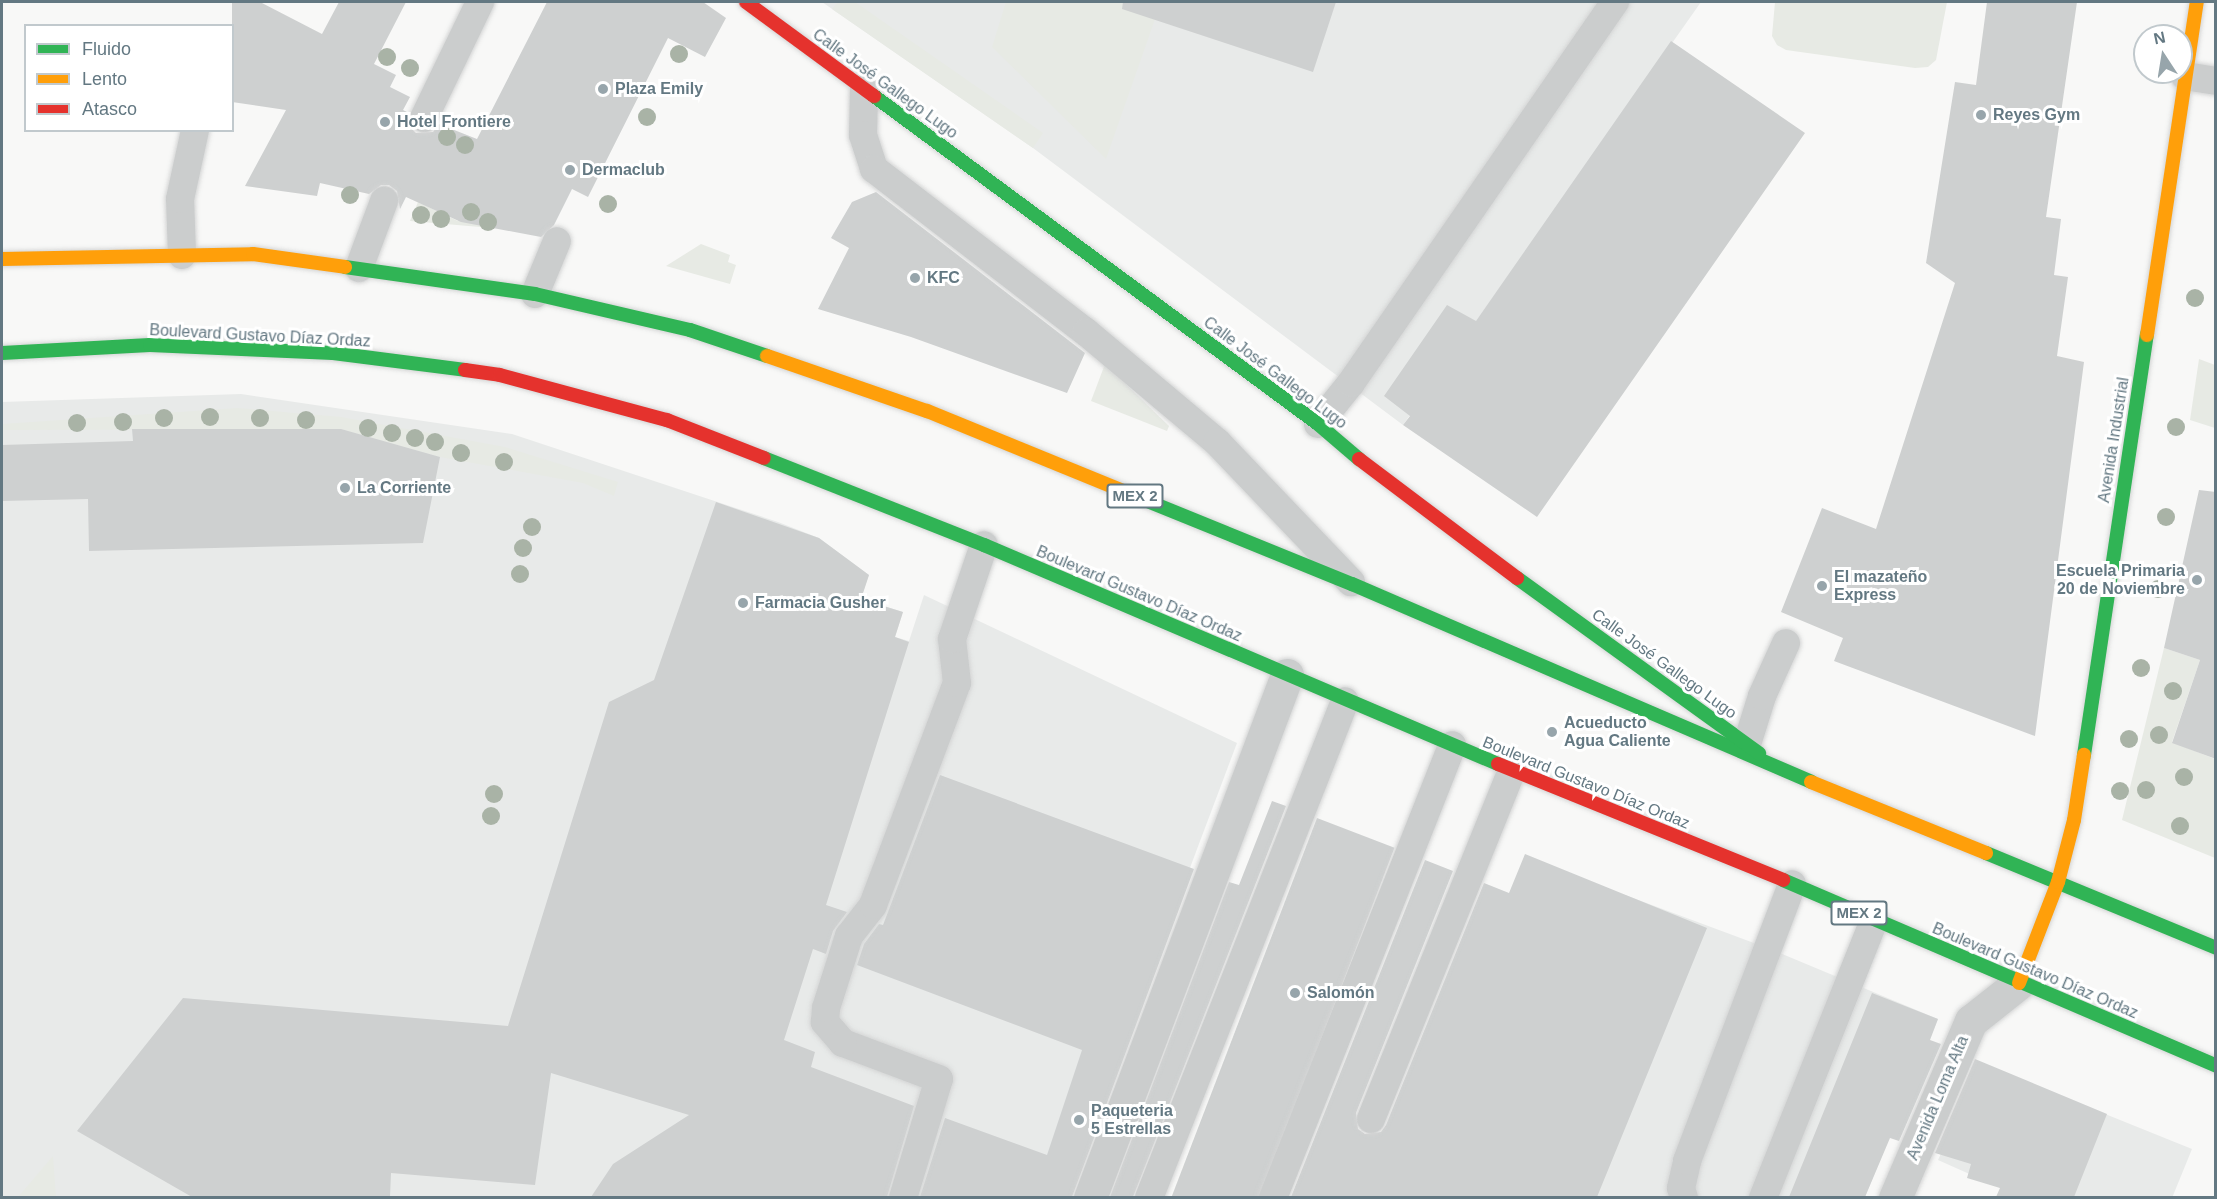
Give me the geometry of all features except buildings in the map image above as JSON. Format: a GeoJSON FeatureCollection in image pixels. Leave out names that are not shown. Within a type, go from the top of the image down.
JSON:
{"type":"FeatureCollection","features":[{"type":"Feature","properties":{"kind":"main road","name":"Calle José Gallego Lugo"},"geometry":{"type":"LineString","coordinates":[[746,2],[1318,424],[1395,490],[1785,771]]}},
{"type":"Feature","properties":{"kind":"main road","name":"Avenida Industrial"},"geometry":{"type":"LineString","coordinates":[[2193,27],[2197,2]]}},
{"type":"Feature","properties":{"kind":"main road","name":"Avenida Industrial"},"geometry":{"type":"LineString","coordinates":[[2019,982],[2058,882],[2074,820],[2184,84]]}},
{"type":"Feature","properties":{"kind":"main road","name":"MEX 2"},"geometry":{"type":"LineString","coordinates":[[2,259],[253,254],[535,294],[690,330],[927,411],[1352,584],[1785,771],[2216,948]]}},
{"type":"Feature","properties":{"kind":"main road","name":"Boulevard Gustavo Díaz Ordaz"},"geometry":{"type":"LineString","coordinates":[[2,353],[150,345],[310,352],[500,375],[667,420],[984,545],[1345,701],[1792,885],[2216,1066]]}},
{"type":"Feature","properties":{"kind":"street"},"geometry":{"type":"LineString","coordinates":[[1090,1197],[1287,675]]}},
{"type":"Feature","properties":{"kind":"street","name":"Avenida Loma Alta"},"geometry":{"type":"LineString","coordinates":[[1895,1197],[1971,1021],[2019,982]]}},
{"type":"Feature","properties":{"kind":"lane"},"geometry":{"type":"LineString","coordinates":[[424,118],[480,2]]}},
{"type":"Feature","properties":{"kind":"lane"},"geometry":{"type":"LineString","coordinates":[[1318,424],[1352,383],[1616,2]]}},
{"type":"Feature","properties":{"kind":"lane"},"geometry":{"type":"LineString","coordinates":[[2193,77],[2216,81]]}},
{"type":"Feature","properties":{"kind":"lane"},"geometry":{"type":"LineString","coordinates":[[864,89],[863,135],[874,169],[1086,332],[1217,442],[1352,584]]}},
{"type":"Feature","properties":{"kind":"lane"},"geometry":{"type":"LineString","coordinates":[[182,255],[180,199],[195,132]]}},
{"type":"Feature","properties":{"kind":"lane"},"geometry":{"type":"LineString","coordinates":[[359,268],[384,201]]}},
{"type":"Feature","properties":{"kind":"lane"},"geometry":{"type":"LineString","coordinates":[[535,294],[557,241]]}},
{"type":"Feature","properties":{"kind":"lane"},"geometry":{"type":"LineString","coordinates":[[903,1197],[939,1079],[843,1043],[825,1022],[826,1008],[849,936],[873,906],[957,683],[952,639],[984,545]]}},
{"type":"Feature","properties":{"kind":"lane"},"geometry":{"type":"LineString","coordinates":[[1747,744],[1762,696],[1786,643]]}},
{"type":"Feature","properties":{"kind":"lane"},"geometry":{"type":"LineString","coordinates":[[1149,1197],[1345,701]]}},
{"type":"Feature","properties":{"kind":"lane"},"geometry":{"type":"LineString","coordinates":[[1273,1197],[1452,745]]}},
{"type":"Feature","properties":{"kind":"lane"},"geometry":{"type":"LineString","coordinates":[[1371,1119],[1512,770]]}},
{"type":"Feature","properties":{"kind":"lane"},"geometry":{"type":"LineString","coordinates":[[1684,1197],[1681,1188],[1687,1161],[1792,885]]}},
{"type":"Feature","properties":{"kind":"lane"},"geometry":{"type":"LineString","coordinates":[[1762,1197],[1874,920]]}},
{"type":"Feature","properties":{"kind":"shaded area"},"geometry":{"type":"Polygon","coordinates":[[[822,2],[1701,2],[1403,425],[1033,148],[822,2]]]}},
{"type":"Feature","properties":{"kind":"shaded area"},"geometry":{"type":"Polygon","coordinates":[[[838,2],[855,2],[1043,133],[1033,148],[832,9],[838,2]]]}},
{"type":"Feature","properties":{"kind":"shaded area"},"geometry":{"type":"Polygon","coordinates":[[[1006,2],[1161,2],[1106,159],[992,47],[1006,2]]]}},
{"type":"Feature","properties":{"kind":"shaded area"},"geometry":{"type":"Polygon","coordinates":[[[1775,2],[1947,2],[1936,60],[1928,67],[1915,68],[1786,50],[1777,45],[1772,36],[1775,2]]]}},
{"type":"Feature","properties":{"kind":"shaded area"},"geometry":{"type":"Polygon","coordinates":[[[418,202],[458,221],[467,203],[497,217],[492,228],[410,221],[418,202]]]}},
{"type":"Feature","properties":{"kind":"shaded area"},"geometry":{"type":"Polygon","coordinates":[[[701,244],[730,255],[728,262],[736,265],[730,284],[666,266],[701,244]]]}},
{"type":"Feature","properties":{"kind":"shaded area"},"geometry":{"type":"Polygon","coordinates":[[[2199,359],[2215,365],[2215,428],[2190,420],[2199,359]]]}},
{"type":"Feature","properties":{"kind":"shaded area"},"geometry":{"type":"Polygon","coordinates":[[[1105,364],[1169,426],[1167,431],[1091,401],[1105,364]]]}},
{"type":"Feature","properties":{"kind":"shaded area"},"geometry":{"type":"Polygon","coordinates":[[[241,394],[512,434],[778,522],[819,538],[869,575],[861,599],[903,612],[895,637],[909,641],[924,595],[1237,743],[1066,1197],[2,1197],[2,402],[241,394]]]}},
{"type":"Feature","properties":{"kind":"shaded area"},"geometry":{"type":"Polygon","coordinates":[[[238,408],[341,417],[505,447],[618,482],[614,496],[583,483],[440,457],[341,429],[2,430],[2,424],[238,408]]]}},
{"type":"Feature","properties":{"kind":"shaded area"},"geometry":{"type":"Polygon","coordinates":[[[2164,648],[2200,660],[2172,742],[2215,759],[2215,858],[2122,820],[2164,648]]]}},
{"type":"Feature","properties":{"kind":"shaded area"},"geometry":{"type":"Polygon","coordinates":[[[1625,895],[1770,949],[1938,1019],[1865,1197],[1501,1198],[1625,895]]]}},
{"type":"Feature","properties":{"kind":"shaded area"},"geometry":{"type":"Polygon","coordinates":[[[1981,1064],[2192,1149],[2172,1198],[2021,1197],[1938,1160],[1981,1064]]]}},
{"type":"Feature","properties":{"kind":"shaded area"},"geometry":{"type":"Polygon","coordinates":[[[53,1156],[56,1197],[18,1197],[53,1156]]]}},
{"type":"Feature","properties":{"kind":"traffic: fast"},"geometry":{"type":"LineString","coordinates":[[874,96],[1318,424],[1359,459]]}},
{"type":"Feature","properties":{"kind":"traffic: fast"},"geometry":{"type":"LineString","coordinates":[[345,267],[535,294],[690,330],[767,356]]}},
{"type":"Feature","properties":{"kind":"traffic: fast"},"geometry":{"type":"LineString","coordinates":[[2084,755],[2147,335]]}},
{"type":"Feature","properties":{"kind":"traffic: fast"},"geometry":{"type":"LineString","coordinates":[[2,353],[150,345],[333,353],[465,370]]}},
{"type":"Feature","properties":{"kind":"traffic: fast"},"geometry":{"type":"LineString","coordinates":[[764,458],[984,545],[1498,764]]}},
{"type":"Feature","properties":{"kind":"traffic: fast"},"geometry":{"type":"LineString","coordinates":[[1140,498],[1352,584],[1811,782]]}},
{"type":"Feature","properties":{"kind":"traffic: fast"},"geometry":{"type":"LineString","coordinates":[[1517,578],[1759,753]]}},
{"type":"Feature","properties":{"kind":"traffic: fast"},"geometry":{"type":"LineString","coordinates":[[1986,853],[2216,948]]}},
{"type":"Feature","properties":{"kind":"traffic: fast"},"geometry":{"type":"LineString","coordinates":[[1783,880],[2216,1066]]}},
{"type":"Feature","properties":{"kind":"traffic: slow"},"geometry":{"type":"LineString","coordinates":[[2147,335],[2197,2]]}},
{"type":"Feature","properties":{"kind":"traffic: slow"},"geometry":{"type":"LineString","coordinates":[[2,259],[253,254],[345,267]]}},
{"type":"Feature","properties":{"kind":"traffic: slow"},"geometry":{"type":"LineString","coordinates":[[767,356],[927,411],[1140,498]]}},
{"type":"Feature","properties":{"kind":"traffic: slow"},"geometry":{"type":"LineString","coordinates":[[2019,983],[2058,882],[2074,820],[2084,755]]}},
{"type":"Feature","properties":{"kind":"traffic: slow"},"geometry":{"type":"LineString","coordinates":[[1811,782],[1986,853]]}},
{"type":"Feature","properties":{"kind":"traffic: jam"},"geometry":{"type":"LineString","coordinates":[[746,2],[874,96]]}},
{"type":"Feature","properties":{"kind":"traffic: jam"},"geometry":{"type":"LineString","coordinates":[[465,370],[500,375],[667,420],[764,458]]}},
{"type":"Feature","properties":{"kind":"traffic: jam"},"geometry":{"type":"LineString","coordinates":[[1359,459],[1517,578]]}},
{"type":"Feature","properties":{"kind":"traffic: jam"},"geometry":{"type":"LineString","coordinates":[[1498,764],[1783,880]]}},
{"type":"Feature","properties":{"kind":"place","name":"Plaza Emily"},"geometry":{"type":"Point","coordinates":[603,89]}},
{"type":"Feature","properties":{"kind":"place","name":"Reyes Gym"},"geometry":{"type":"Point","coordinates":[1981,115]}},
{"type":"Feature","properties":{"kind":"place","name":"Hotel Frontiere"},"geometry":{"type":"Point","coordinates":[385,122]}},
{"type":"Feature","properties":{"kind":"place","name":"Dermaclub"},"geometry":{"type":"Point","coordinates":[570,170]}},
{"type":"Feature","properties":{"kind":"place","name":"KFC"},"geometry":{"type":"Point","coordinates":[915,278]}},
{"type":"Feature","properties":{"kind":"place","name":"La Corriente"},"geometry":{"type":"Point","coordinates":[345,488]}},
{"type":"Feature","properties":{"kind":"place","name":"Escuela Primaria 20 de Noviembre"},"geometry":{"type":"Point","coordinates":[2197,580]}},
{"type":"Feature","properties":{"kind":"place","name":"El mazateño Express"},"geometry":{"type":"Point","coordinates":[1822,586]}},
{"type":"Feature","properties":{"kind":"place","name":"Farmacia Gusher"},"geometry":{"type":"Point","coordinates":[743,603]}},
{"type":"Feature","properties":{"kind":"place","name":"Acueducto Agua Caliente"},"geometry":{"type":"Point","coordinates":[1552,732]}},
{"type":"Feature","properties":{"kind":"place","name":"Salomón"},"geometry":{"type":"Point","coordinates":[1295,993]}},
{"type":"Feature","properties":{"kind":"place","name":"Paqueteria 5 Estrellas"},"geometry":{"type":"Point","coordinates":[1079,1120]}}]}
